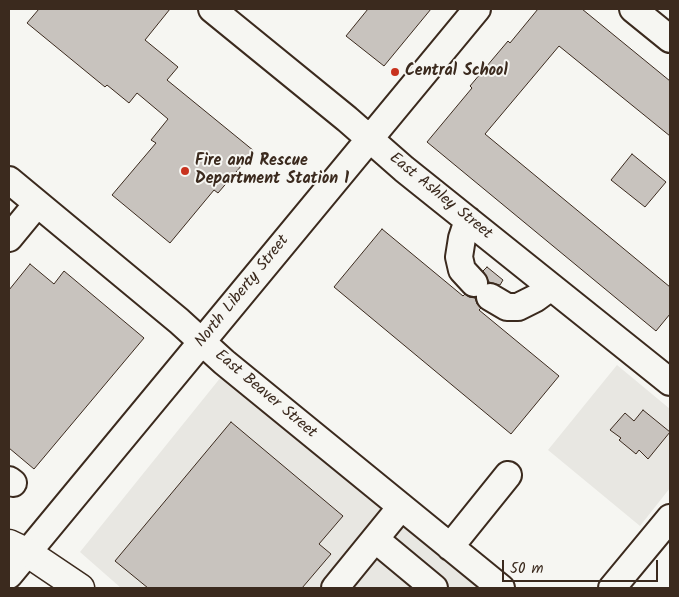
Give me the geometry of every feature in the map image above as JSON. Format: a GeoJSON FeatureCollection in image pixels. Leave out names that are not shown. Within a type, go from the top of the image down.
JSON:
{"type":"FeatureCollection","features":[{"type":"Feature","properties":{"kind":"main road"},"geometry":{"type":"LineString","coordinates":[[15,544],[80,588]]}},
{"type":"Feature","properties":{"kind":"street","name":"East Ashley Street"},"geometry":{"type":"LineString","coordinates":[[212,9],[370,138],[404,169],[670,382]]}},
{"type":"Feature","properties":{"kind":"street","name":"North Liberty Street"},"geometry":{"type":"LineString","coordinates":[[9,576],[15,544],[202,343],[477,9]]}},
{"type":"Feature","properties":{"kind":"street"},"geometry":{"type":"LineString","coordinates":[[633,9],[667,29]]}},
{"type":"Feature","properties":{"kind":"street","name":"East Beaver Street"},"geometry":{"type":"LineString","coordinates":[[9,180],[179,321],[224,362],[501,588]]}},
{"type":"Feature","properties":{"kind":"street"},"geometry":{"type":"LineString","coordinates":[[9,238],[37,204]]}},
{"type":"Feature","properties":{"kind":"street"},"geometry":{"type":"LineString","coordinates":[[468,220],[462,238],[459,257],[462,270],[482,290],[507,307],[518,307],[536,298],[551,287]]}},
{"type":"Feature","properties":{"kind":"street"},"geometry":{"type":"LineString","coordinates":[[450,547],[508,475]]}},
{"type":"Feature","properties":{"kind":"street"},"geometry":{"type":"LineString","coordinates":[[335,588],[401,507]]}},
{"type":"Feature","properties":{"kind":"street"},"geometry":{"type":"LineString","coordinates":[[612,588],[670,518]]}},
{"type":"Feature","properties":{"kind":"street"},"geometry":{"type":"LineString","coordinates":[[375,539],[434,588]]}},
{"type":"Feature","properties":{"kind":"shaded area"},"geometry":{"type":"Polygon","coordinates":[[[617,365],[670,409],[670,488],[640,526],[548,450],[617,365]]]}},
{"type":"Feature","properties":{"kind":"shaded area"},"geometry":{"type":"Polygon","coordinates":[[[221,377],[478,588],[121,588],[80,552],[221,377]]]}},
{"type":"Feature","properties":{"kind":"building"},"geometry":{"type":"Polygon","coordinates":[[[39,9],[170,9],[145,40],[178,67],[167,80],[254,151],[218,193],[214,190],[170,243],[112,195],[156,143],[151,140],[168,119],[137,93],[129,103],[107,85],[105,87],[27,23],[39,9]]]}},
{"type":"Feature","properties":{"kind":"building"},"geometry":{"type":"Polygon","coordinates":[[[368,9],[431,9],[384,66],[346,36],[368,9]]]}},
{"type":"Feature","properties":{"kind":"building"},"geometry":{"type":"Polygon","coordinates":[[[538,9],[582,9],[670,81],[670,136],[559,46],[485,134],[670,287],[670,314],[656,331],[427,142],[472,88],[470,86],[508,41],[510,43],[538,9]]]}},
{"type":"Feature","properties":{"kind":"building"},"geometry":{"type":"Polygon","coordinates":[[[632,154],[666,182],[645,207],[611,180],[632,154]]]}},
{"type":"Feature","properties":{"kind":"building"},"geometry":{"type":"Polygon","coordinates":[[[382,229],[463,296],[465,294],[475,298],[481,308],[479,310],[559,376],[511,434],[334,287],[382,229]]]}},
{"type":"Feature","properties":{"kind":"building"},"geometry":{"type":"Polygon","coordinates":[[[30,264],[54,284],[64,271],[144,338],[34,469],[9,448],[9,290],[30,264]]]}},
{"type":"Feature","properties":{"kind":"building"},"geometry":{"type":"Polygon","coordinates":[[[487,267],[503,280],[500,285],[489,282],[483,271],[487,267]]]}},
{"type":"Feature","properties":{"kind":"building"},"geometry":{"type":"Polygon","coordinates":[[[643,410],[670,432],[648,459],[639,450],[636,454],[619,440],[621,438],[610,430],[625,413],[634,421],[643,410]]]}},
{"type":"Feature","properties":{"kind":"building"},"geometry":{"type":"Polygon","coordinates":[[[231,422],[343,516],[319,544],[331,554],[302,588],[148,588],[115,561],[231,422]]]}},
{"type":"Feature","properties":{"kind":"place","name":"Central School"},"geometry":{"type":"Point","coordinates":[395,72]}},
{"type":"Feature","properties":{"kind":"place","name":"Fire and Rescue Department Station 1"},"geometry":{"type":"Point","coordinates":[185,171]}}]}
